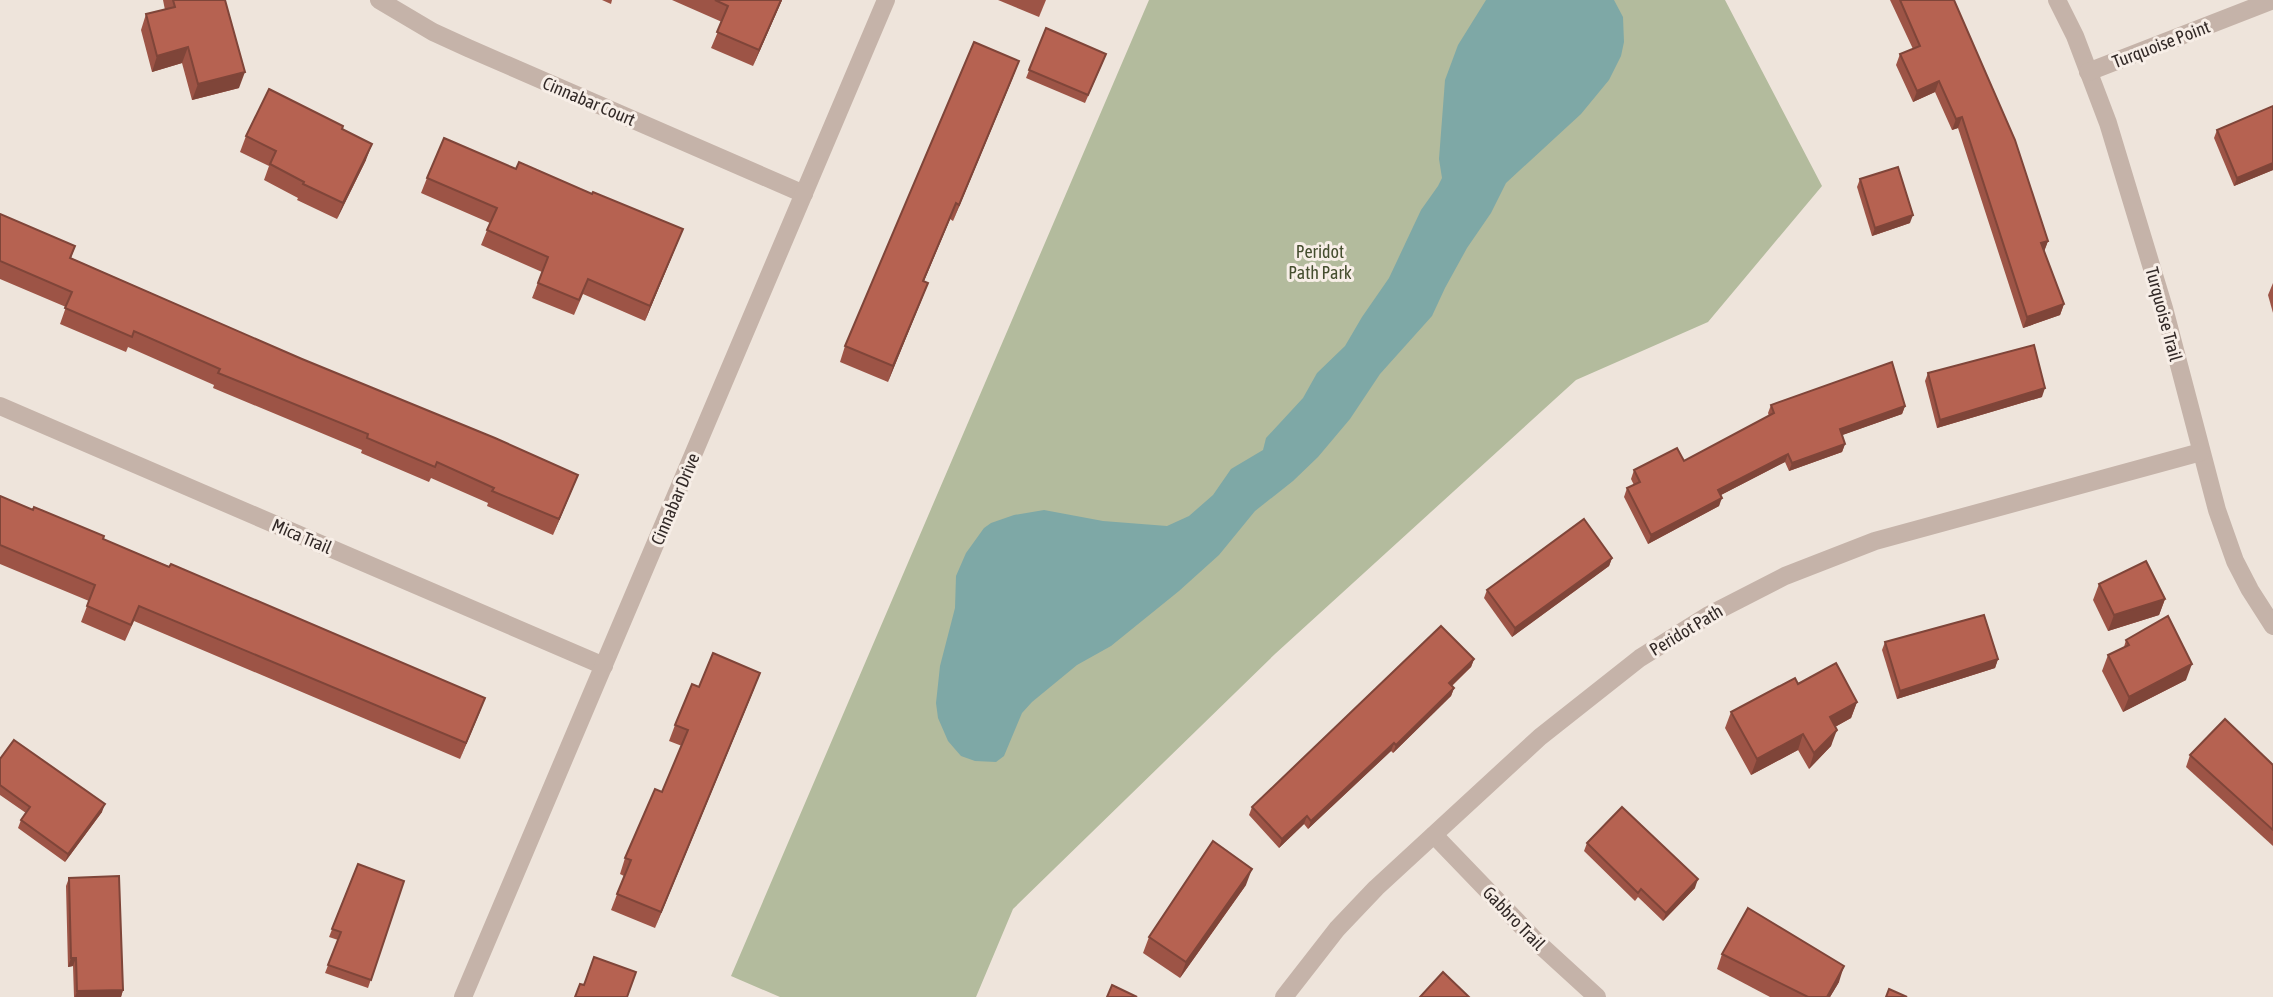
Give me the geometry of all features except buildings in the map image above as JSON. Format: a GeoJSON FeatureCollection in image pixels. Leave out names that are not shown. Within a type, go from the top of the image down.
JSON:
{"type":"FeatureCollection","features":[{"type":"Feature","properties":{"kind":"street","name":"Cinnabar Court"},"geometry":{"type":"LineString","coordinates":[[379,0],[433,32],[468,48],[804,194]]}},
{"type":"Feature","properties":{"kind":"street","name":"Cinnabar Drive"},"geometry":{"type":"LineString","coordinates":[[463,997],[886,0]]}},
{"type":"Feature","properties":{"kind":"street","name":"Turquoise Trail"},"geometry":{"type":"LineString","coordinates":[[2057,0],[2108,123],[2140,228],[2217,510],[2235,561],[2249,590],[2273,626]]}},
{"type":"Feature","properties":{"kind":"street","name":"Turquoise Point"},"geometry":{"type":"LineString","coordinates":[[2088,72],[2273,0]]}},
{"type":"Feature","properties":{"kind":"street","name":"Mica Trail"},"geometry":{"type":"LineString","coordinates":[[0,406],[604,666]]}},
{"type":"Feature","properties":{"kind":"street","name":"Peridot Path"},"geometry":{"type":"LineString","coordinates":[[1283,997],[1337,929],[1376,888],[1540,737],[1614,677],[1709,615],[1763,587],[1875,541],[2201,452]]}},
{"type":"Feature","properties":{"kind":"street","name":"Gabbro Trail"},"geometry":{"type":"LineString","coordinates":[[1434,835],[1538,943],[1597,997]]}},
{"type":"Feature","properties":{"kind":"green space","name":"Peridot Path Park"},"geometry":{"type":"Polygon","coordinates":[[[1149,0],[1725,0],[1822,186],[1708,322],[1576,380],[1275,654],[1013,909],[976,997],[780,997],[731,976],[1149,0]]]}},
{"type":"Feature","properties":{"kind":"water"},"geometry":{"type":"Polygon","coordinates":[[[1486,0],[1614,0],[1623,17],[1624,42],[1621,56],[1609,80],[1581,114],[1506,183],[1491,213],[1467,248],[1432,316],[1380,374],[1350,419],[1318,457],[1255,511],[1219,555],[1179,591],[1111,646],[1077,665],[1032,702],[1022,713],[1004,756],[996,762],[975,761],[961,756],[948,741],[938,718],[936,703],[940,666],[955,608],[956,576],[966,553],[984,528],[991,523],[1014,515],[1044,510],[1103,521],[1167,526],[1189,516],[1213,495],[1231,469],[1263,450],[1266,438],[1303,398],[1317,373],[1345,346],[1389,278],[1421,210],[1442,178],[1439,159],[1445,80],[1458,45],[1486,0]]]}}]}
